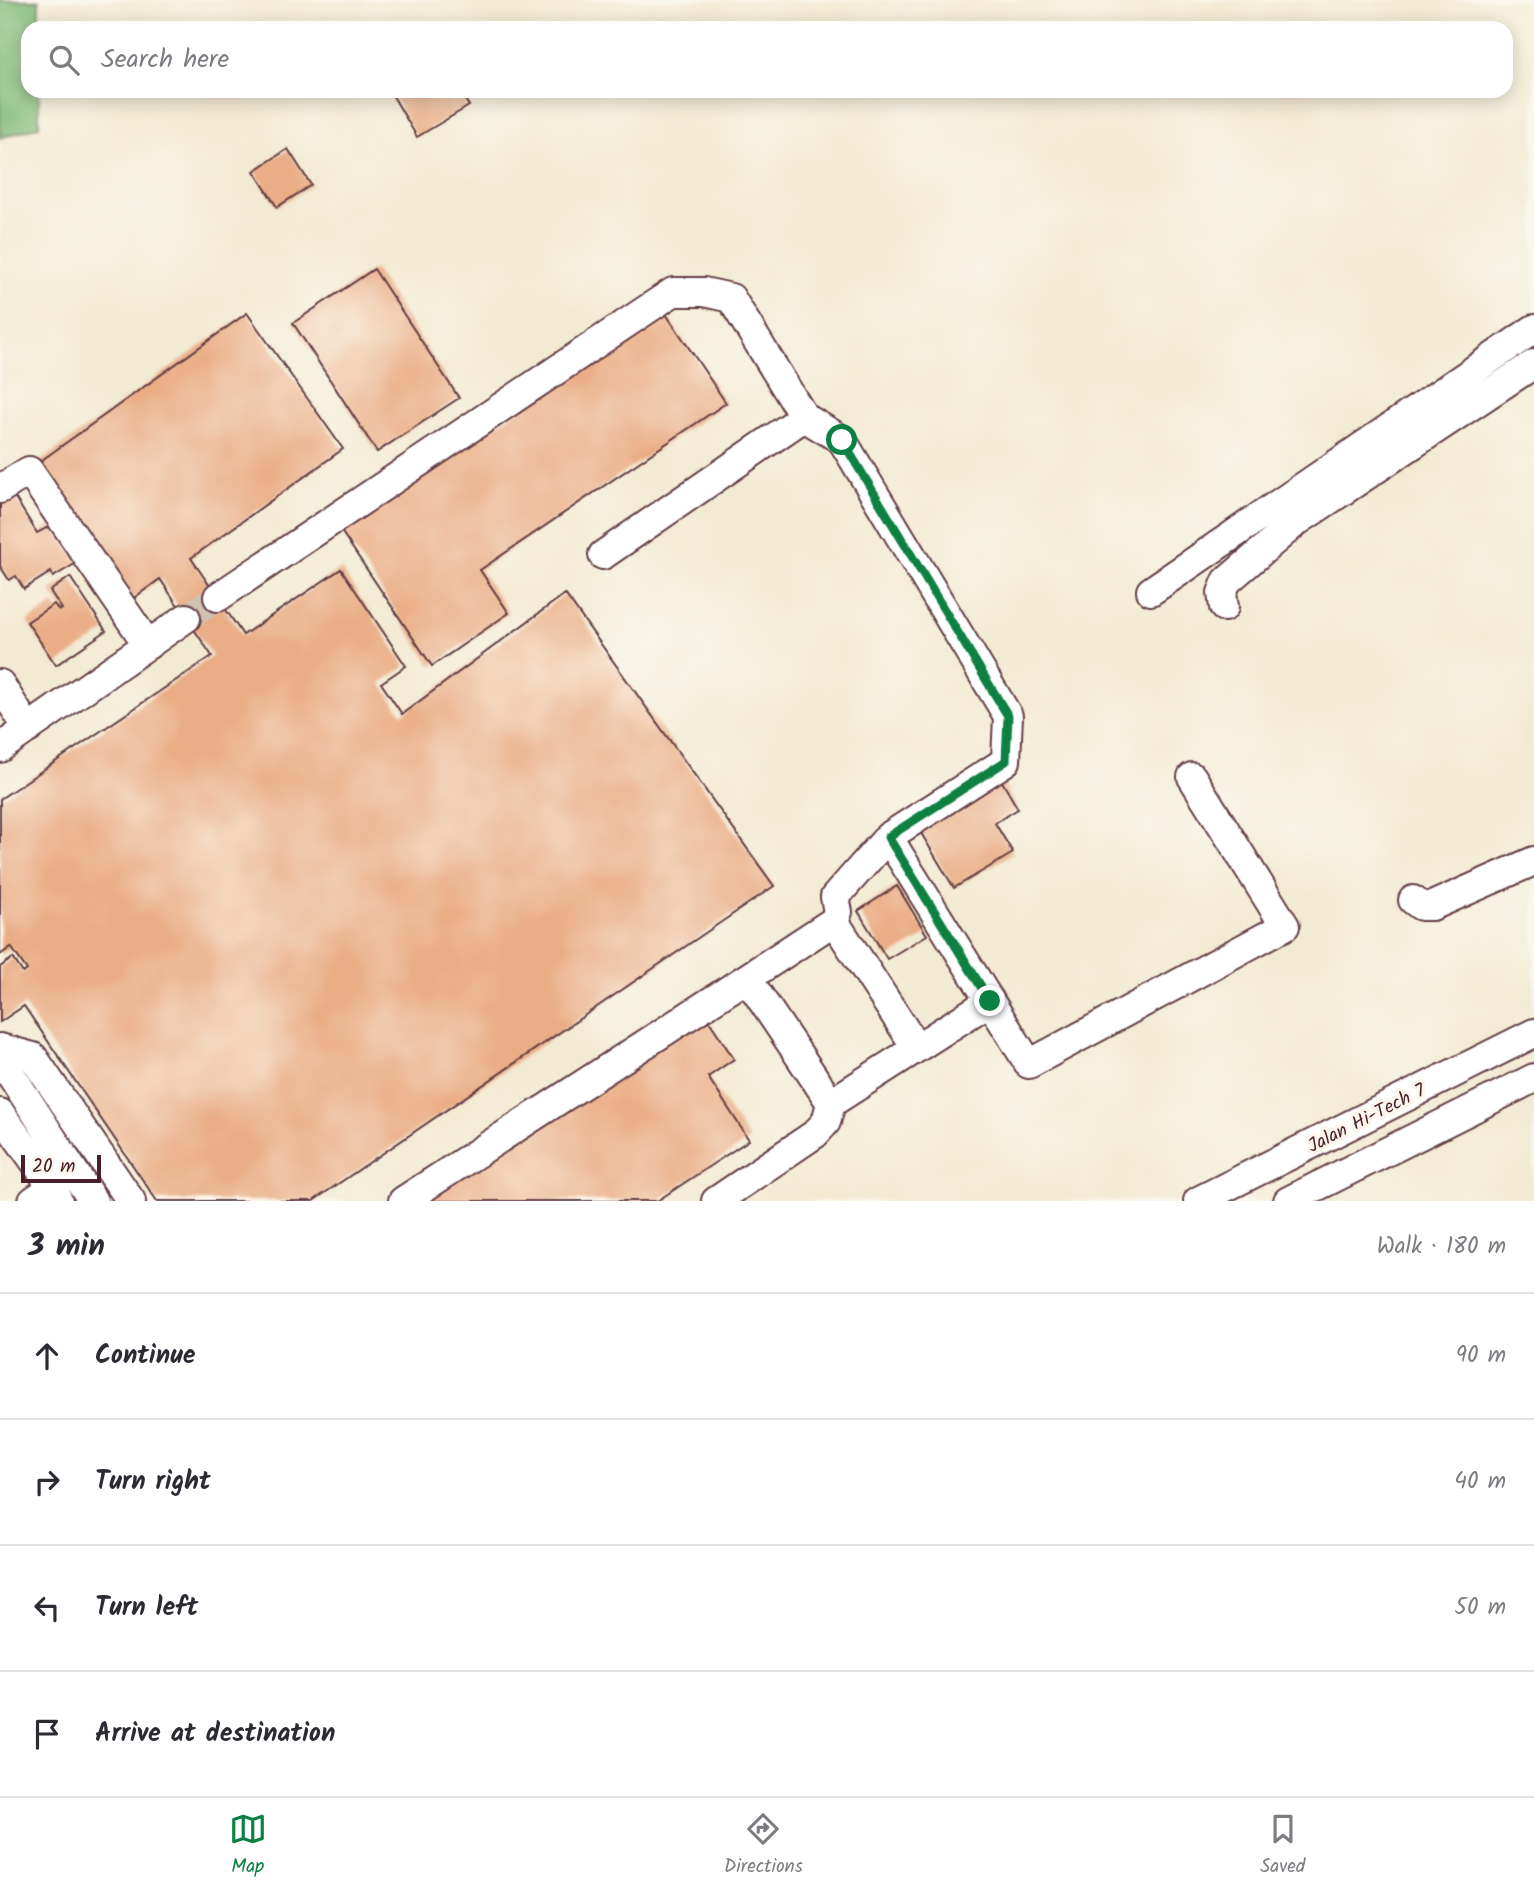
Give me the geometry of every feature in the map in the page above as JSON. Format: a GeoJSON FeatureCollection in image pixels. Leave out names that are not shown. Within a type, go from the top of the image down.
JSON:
{"type":"FeatureCollection","features":[{"type":"Feature","properties":{"kind":"street"},"geometry":{"type":"LineString","coordinates":[[218,597],[673,292],[704,292],[731,298],[804,417],[842,440],[1008,716],[1006,761],[888,837],[834,909],[747,978],[403,1201]]}},
{"type":"Feature","properties":{"kind":"street"},"geometry":{"type":"LineString","coordinates":[[1151,591],[1534,329]]}},
{"type":"Feature","properties":{"kind":"street"},"geometry":{"type":"LineString","coordinates":[[1224,607],[1222,593],[1227,581],[1296,522],[1534,364]]}},
{"type":"Feature","properties":{"kind":"street"},"geometry":{"type":"LineString","coordinates":[[603,555],[804,417]]}},
{"type":"Feature","properties":{"kind":"street"},"geometry":{"type":"LineString","coordinates":[[0,489],[29,471],[148,645]]}},
{"type":"Feature","properties":{"kind":"street"},"geometry":{"type":"LineString","coordinates":[[0,748],[186,618]]}},
{"type":"Feature","properties":{"kind":"street"},"geometry":{"type":"LineString","coordinates":[[0,684],[28,729]]}},
{"type":"Feature","properties":{"kind":"street"},"geometry":{"type":"LineString","coordinates":[[888,837],[1029,1064],[1285,926],[1192,777]]}},
{"type":"Feature","properties":{"kind":"street"},"geometry":{"type":"LineString","coordinates":[[1413,900],[1421,906],[1432,906],[1534,861]]}},
{"type":"Feature","properties":{"kind":"street"},"geometry":{"type":"LineString","coordinates":[[834,909],[916,1047]]}},
{"type":"Feature","properties":{"kind":"street"},"geometry":{"type":"LineString","coordinates":[[747,978],[831,1103]]}},
{"type":"Feature","properties":{"kind":"street"},"geometry":{"type":"LineString","coordinates":[[716,1201],[815,1134],[826,1122],[831,1103],[990,1001]]}},
{"type":"Feature","properties":{"kind":"street","name":"Jalan Hi-Tech 7"},"geometry":{"type":"LineString","coordinates":[[1198,1201],[1534,1033]]}},
{"type":"Feature","properties":{"kind":"street"},"geometry":{"type":"LineString","coordinates":[[0,1048],[33,1057],[131,1201]]}},
{"type":"Feature","properties":{"kind":"street"},"geometry":{"type":"LineString","coordinates":[[0,1066],[11,1075],[93,1201]]}},
{"type":"Feature","properties":{"kind":"street","name":"Jalan Hi-Tech 7"},"geometry":{"type":"LineString","coordinates":[[1289,1201],[1534,1078]]}},
{"type":"Feature","properties":{"kind":"street"},"geometry":{"type":"LineString","coordinates":[[3,1125],[48,1196]]}},
{"type":"Feature","properties":{"kind":"green space"},"geometry":{"type":"Polygon","coordinates":[[[0,0],[39,0],[39,21],[21,21],[21,98],[39,98],[39,126],[0,138],[0,0]]]}},
{"type":"Feature","properties":{"kind":"building"},"geometry":{"type":"Polygon","coordinates":[[[394,98],[464,98],[469,106],[417,137],[394,98]]]}},
{"type":"Feature","properties":{"kind":"building"},"geometry":{"type":"Polygon","coordinates":[[[288,149],[311,185],[277,207],[254,171],[288,149]]]}},
{"type":"Feature","properties":{"kind":"building"},"geometry":{"type":"Polygon","coordinates":[[[374,269],[459,398],[377,452],[293,323],[374,269]]]}},
{"type":"Feature","properties":{"kind":"building"},"geometry":{"type":"Polygon","coordinates":[[[664,311],[726,403],[480,570],[509,613],[432,666],[341,531],[664,311]]]}},
{"type":"Feature","properties":{"kind":"building"},"geometry":{"type":"Polygon","coordinates":[[[247,313],[343,449],[191,558],[243,635],[341,569],[406,666],[381,683],[402,714],[565,594],[774,886],[313,1201],[157,1201],[24,1006],[0,1022],[0,967],[13,958],[23,973],[27,970],[11,947],[0,955],[0,799],[212,656],[160,579],[131,600],[35,465],[247,313]]]}},
{"type":"Feature","properties":{"kind":"building"},"geometry":{"type":"Polygon","coordinates":[[[14,496],[37,533],[52,525],[78,562],[53,577],[51,572],[24,589],[16,576],[9,580],[0,566],[0,504],[14,496]]]}},
{"type":"Feature","properties":{"kind":"building"},"geometry":{"type":"Polygon","coordinates":[[[70,577],[106,631],[56,665],[27,622],[54,604],[59,611],[62,609],[50,591],[70,577]]]}},
{"type":"Feature","properties":{"kind":"building"},"geometry":{"type":"Polygon","coordinates":[[[1000,778],[1018,809],[995,823],[1013,853],[954,888],[918,828],[1000,778]]]}},
{"type":"Feature","properties":{"kind":"building"},"geometry":{"type":"Polygon","coordinates":[[[897,886],[927,935],[887,959],[858,911],[897,886]]]}},
{"type":"Feature","properties":{"kind":"building"},"geometry":{"type":"Polygon","coordinates":[[[706,1016],[734,1059],[708,1077],[749,1140],[657,1201],[425,1201],[706,1016]]]}},
{"type":"Feature","properties":{"kind":"tunnel"},"geometry":{"type":"LineString","coordinates":[[186,618],[218,597]]}},
{"type":"Feature","properties":{"kind":"route"},"geometry":{"type":"LineString","coordinates":[[842,440],[1008,716],[1006,761],[888,837],[990,1001]]}}]}
